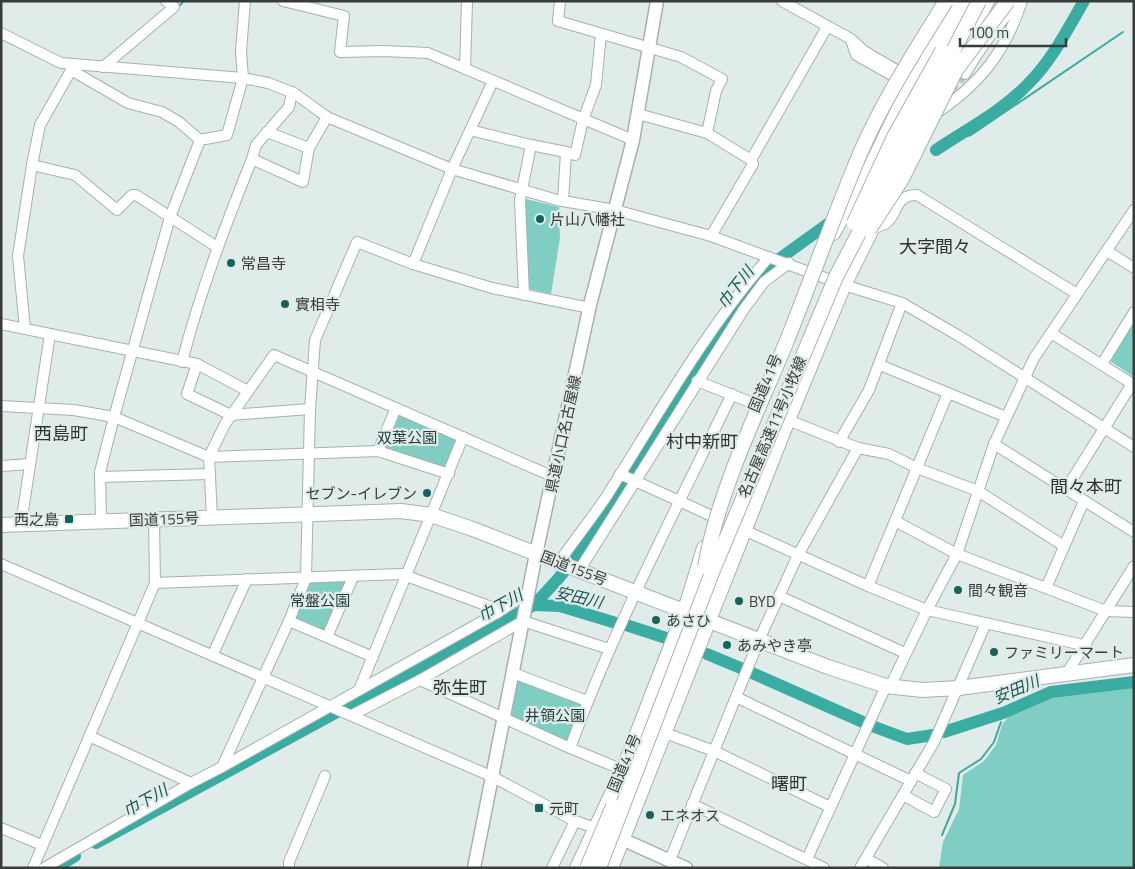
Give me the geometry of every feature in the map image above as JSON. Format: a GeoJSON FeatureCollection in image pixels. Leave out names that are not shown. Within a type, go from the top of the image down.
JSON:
{"type":"FeatureCollection","features":[{"type":"Feature","properties":{"kind":"highway"},"geometry":{"type":"LineString","coordinates":[[591,868],[705,567],[790,364],[874,176],[945,47],[973,1]]}},
{"type":"Feature","properties":{"kind":"highway","name":"名古屋高速11号小牧線"},"geometry":{"type":"LineString","coordinates":[[599,868],[693,620],[782,418],[836,277],[979,1]]}},
{"type":"Feature","properties":{"kind":"highway","name":"国道41号"},"geometry":{"type":"LineString","coordinates":[[611,868],[746,531],[782,418],[844,285],[987,1]]}},
{"type":"Feature","properties":{"kind":"highway"},"geometry":{"type":"LineString","coordinates":[[978,18],[995,1]]}},
{"type":"Feature","properties":{"kind":"highway"},"geometry":{"type":"LineString","coordinates":[[782,418],[863,240],[902,179],[930,125],[948,84],[1008,1]]}},
{"type":"Feature","properties":{"kind":"highway","name":"国道41号"},"geometry":{"type":"LineString","coordinates":[[577,868],[623,770],[683,614],[714,517],[756,404],[811,272],[869,170],[907,79],[948,19],[956,2]]}},
{"type":"Feature","properties":{"kind":"highway"},"geometry":{"type":"LineString","coordinates":[[705,567],[710,541],[738,459],[819,263],[859,156],[895,84],[956,2]]}},
{"type":"Feature","properties":{"kind":"highway","name":"国道155号"},"geometry":{"type":"LineString","coordinates":[[1,533],[154,523],[309,517],[401,511],[429,518],[567,568],[758,643],[862,688],[886,689],[918,698],[1068,673],[1134,665]]}},
{"type":"Feature","properties":{"kind":"highway","name":"国道155号"},"geometry":{"type":"LineString","coordinates":[[1,525],[101,522],[154,523],[212,517],[309,517]]}},
{"type":"Feature","properties":{"kind":"highway","name":"国道155号"},"geometry":{"type":"LineString","coordinates":[[957,691],[1134,673]]}},
{"type":"Feature","properties":{"kind":"highway"},"geometry":{"type":"LineString","coordinates":[[587,868],[617,798]]}},
{"type":"Feature","properties":{"kind":"main road","name":"県道小口名古屋線"},"geometry":{"type":"LineString","coordinates":[[474,868],[535,558],[590,308],[633,140],[656,1]]}},
{"type":"Feature","properties":{"kind":"main road"},"geometry":{"type":"LineString","coordinates":[[595,828],[686,868]]}},
{"type":"Feature","properties":{"kind":"street"},"geometry":{"type":"LineString","coordinates":[[103,67],[174,6],[166,1]]}},
{"type":"Feature","properties":{"kind":"street"},"geometry":{"type":"LineString","coordinates":[[200,140],[228,135],[243,78],[241,52],[245,1]]}},
{"type":"Feature","properties":{"kind":"street"},"geometry":{"type":"LineString","coordinates":[[283,1],[323,5],[344,16],[340,52],[428,53],[633,140]]}},
{"type":"Feature","properties":{"kind":"street"},"geometry":{"type":"LineString","coordinates":[[465,69],[467,1]]}},
{"type":"Feature","properties":{"kind":"street"},"geometry":{"type":"LineString","coordinates":[[560,1],[558,21],[648,49],[682,57],[722,79],[716,91],[707,133]]}},
{"type":"Feature","properties":{"kind":"street"},"geometry":{"type":"LineString","coordinates":[[782,1],[851,39],[856,55],[907,79]]}},
{"type":"Feature","properties":{"kind":"street"},"geometry":{"type":"LineString","coordinates":[[940,1],[948,19]]}},
{"type":"Feature","properties":{"kind":"street"},"geometry":{"type":"LineString","coordinates":[[965,74],[980,48],[1008,14],[1022,1]]}},
{"type":"Feature","properties":{"kind":"street"},"geometry":{"type":"LineString","coordinates":[[926,120],[969,91],[1000,52],[1012,32],[1022,1]]}},
{"type":"Feature","properties":{"kind":"street"},"geometry":{"type":"LineString","coordinates":[[711,236],[753,164],[751,160],[827,27]]}},
{"type":"Feature","properties":{"kind":"street"},"geometry":{"type":"LineString","coordinates":[[1,32],[72,68],[128,103],[162,112],[179,122],[200,140]]}},
{"type":"Feature","properties":{"kind":"street"},"geometry":{"type":"LineString","coordinates":[[470,130],[575,155],[596,85],[601,34]]}},
{"type":"Feature","properties":{"kind":"street"},"geometry":{"type":"LineString","coordinates":[[72,68],[103,67],[243,78],[268,83],[292,92],[327,117],[452,169],[563,201],[615,210],[711,236],[789,263],[844,285],[902,303],[959,336],[1134,447]]}},
{"type":"Feature","properties":{"kind":"street"},"geometry":{"type":"LineString","coordinates":[[25,328],[18,256],[32,165],[40,124],[72,68]]}},
{"type":"Feature","properties":{"kind":"street"},"geometry":{"type":"LineString","coordinates":[[413,264],[452,169],[493,82]]}},
{"type":"Feature","properties":{"kind":"street"},"geometry":{"type":"LineString","coordinates":[[182,362],[193,318],[217,247],[256,145],[289,107],[292,92]]}},
{"type":"Feature","properties":{"kind":"street"},"geometry":{"type":"LineString","coordinates":[[638,114],[707,133],[751,160]]}},
{"type":"Feature","properties":{"kind":"street"},"geometry":{"type":"LineString","coordinates":[[252,159],[303,182],[309,148],[327,117]]}},
{"type":"Feature","properties":{"kind":"street"},"geometry":{"type":"LineString","coordinates":[[267,132],[309,148]]}},
{"type":"Feature","properties":{"kind":"street"},"geometry":{"type":"LineString","coordinates":[[101,522],[100,477],[114,417],[170,217],[200,140]]}},
{"type":"Feature","properties":{"kind":"street"},"geometry":{"type":"LineString","coordinates":[[524,295],[520,200],[524,190],[531,145]]}},
{"type":"Feature","properties":{"kind":"street"},"geometry":{"type":"LineString","coordinates":[[563,201],[566,152]]}},
{"type":"Feature","properties":{"kind":"street"},"geometry":{"type":"LineString","coordinates":[[32,165],[75,175],[117,210],[132,195],[217,247]]}},
{"type":"Feature","properties":{"kind":"street"},"geometry":{"type":"LineString","coordinates":[[873,228],[886,223],[898,203],[908,195],[917,195],[1077,294]]}},
{"type":"Feature","properties":{"kind":"street"},"geometry":{"type":"LineString","coordinates":[[807,859],[886,689],[958,554],[994,444],[1034,358],[1134,210]]}},
{"type":"Feature","properties":{"kind":"street"},"geometry":{"type":"LineString","coordinates":[[222,768],[262,676],[289,621],[306,578],[309,517],[310,409],[315,340],[357,242],[413,264],[492,288],[590,308]]}},
{"type":"Feature","properties":{"kind":"street"},"geometry":{"type":"LineString","coordinates":[[1107,251],[1134,268]]}},
{"type":"Feature","properties":{"kind":"street"},"geometry":{"type":"LineString","coordinates":[[567,568],[620,474],[715,327],[769,257]]}},
{"type":"Feature","properties":{"kind":"street"},"geometry":{"type":"LineString","coordinates":[[567,568],[634,482],[697,381],[764,282],[789,263]]}},
{"type":"Feature","properties":{"kind":"street"},"geometry":{"type":"LineString","coordinates":[[839,442],[869,390],[902,303]]}},
{"type":"Feature","properties":{"kind":"street"},"geometry":{"type":"LineString","coordinates":[[1102,364],[1134,312]]}},
{"type":"Feature","properties":{"kind":"street"},"geometry":{"type":"LineString","coordinates":[[1,324],[196,364],[248,391]]}},
{"type":"Feature","properties":{"kind":"street"},"geometry":{"type":"LineString","coordinates":[[1051,333],[1133,384],[1066,489]]}},
{"type":"Feature","properties":{"kind":"street"},"geometry":{"type":"LineString","coordinates":[[21,524],[50,334]]}},
{"type":"Feature","properties":{"kind":"street"},"geometry":{"type":"LineString","coordinates":[[212,517],[209,457],[231,415],[274,356],[554,477]]}},
{"type":"Feature","properties":{"kind":"street"},"geometry":{"type":"LineString","coordinates":[[196,364],[188,394],[231,415],[310,409]]}},
{"type":"Feature","properties":{"kind":"street"},"geometry":{"type":"LineString","coordinates":[[880,365],[1006,417]]}},
{"type":"Feature","properties":{"kind":"street"},"geometry":{"type":"LineString","coordinates":[[697,381],[756,404]]}},
{"type":"Feature","properties":{"kind":"street"},"geometry":{"type":"LineString","coordinates":[[868,586],[948,393]]}},
{"type":"Feature","properties":{"kind":"street"},"geometry":{"type":"LineString","coordinates":[[570,748],[587,701],[633,595],[680,503],[732,394]]}},
{"type":"Feature","properties":{"kind":"street"},"geometry":{"type":"LineString","coordinates":[[1,406],[74,410],[114,417],[209,457],[378,451],[449,474]]}},
{"type":"Feature","properties":{"kind":"street"},"geometry":{"type":"LineString","coordinates":[[378,451],[396,408]]}},
{"type":"Feature","properties":{"kind":"street"},"geometry":{"type":"LineString","coordinates":[[782,418],[839,442],[889,454],[917,468],[978,491],[1064,546]]}},
{"type":"Feature","properties":{"kind":"street"},"geometry":{"type":"LineString","coordinates":[[359,690],[404,576],[464,437]]}},
{"type":"Feature","properties":{"kind":"street"},"geometry":{"type":"LineString","coordinates":[[994,444],[1134,532]]}},
{"type":"Feature","properties":{"kind":"street"},"geometry":{"type":"LineString","coordinates":[[670,860],[779,596],[798,555],[858,448]]}},
{"type":"Feature","properties":{"kind":"street"},"geometry":{"type":"LineString","coordinates":[[1,466],[30,464]]}},
{"type":"Feature","properties":{"kind":"street"},"geometry":{"type":"LineString","coordinates":[[100,477],[210,474]]}},
{"type":"Feature","properties":{"kind":"street"},"geometry":{"type":"LineString","coordinates":[[620,474],[714,517]]}},
{"type":"Feature","properties":{"kind":"street"},"geometry":{"type":"LineString","coordinates":[[1046,588],[1084,501]]}},
{"type":"Feature","properties":{"kind":"street"},"geometry":{"type":"LineString","coordinates":[[895,521],[958,554],[1046,588],[1106,610],[1134,612]]}},
{"type":"Feature","properties":{"kind":"street"},"geometry":{"type":"LineString","coordinates":[[34,868],[42,845],[154,584],[154,523]]}},
{"type":"Feature","properties":{"kind":"street"},"geometry":{"type":"LineString","coordinates":[[746,531],[868,586],[927,610],[1083,645]]}},
{"type":"Feature","properties":{"kind":"street"},"geometry":{"type":"LineString","coordinates":[[1,564],[213,654],[493,777],[575,821],[595,828]]}},
{"type":"Feature","properties":{"kind":"street"},"geometry":{"type":"LineString","coordinates":[[1068,673],[1083,645],[1134,566]]}},
{"type":"Feature","properties":{"kind":"street"},"geometry":{"type":"LineString","coordinates":[[154,584],[247,579],[404,576],[494,608],[497,613]]}},
{"type":"Feature","properties":{"kind":"street"},"geometry":{"type":"LineString","coordinates":[[327,637],[353,577]]}},
{"type":"Feature","properties":{"kind":"street"},"geometry":{"type":"LineString","coordinates":[[213,654],[247,579]]}},
{"type":"Feature","properties":{"kind":"street"},"geometry":{"type":"LineString","coordinates":[[44,868],[191,783],[222,768],[497,613],[529,592]]}},
{"type":"Feature","properties":{"kind":"street"},"geometry":{"type":"LineString","coordinates":[[779,596],[906,653]]}},
{"type":"Feature","properties":{"kind":"street"},"geometry":{"type":"LineString","coordinates":[[289,621],[373,656]]}},
{"type":"Feature","properties":{"kind":"street"},"geometry":{"type":"LineString","coordinates":[[352,715],[420,680],[523,622],[609,649]]}},
{"type":"Feature","properties":{"kind":"street"},"geometry":{"type":"LineString","coordinates":[[860,868],[934,742],[986,623]]}},
{"type":"Feature","properties":{"kind":"street"},"geometry":{"type":"LineString","coordinates":[[513,673],[587,701]]}},
{"type":"Feature","properties":{"kind":"street"},"geometry":{"type":"LineString","coordinates":[[420,680],[504,719],[623,770]]}},
{"type":"Feature","properties":{"kind":"street"},"geometry":{"type":"LineString","coordinates":[[736,697],[855,755],[946,789],[934,812],[903,795]]}},
{"type":"Feature","properties":{"kind":"street"},"geometry":{"type":"LineString","coordinates":[[665,733],[714,751],[830,807]]}},
{"type":"Feature","properties":{"kind":"street"},"geometry":{"type":"LineString","coordinates":[[89,736],[191,783]]}},
{"type":"Feature","properties":{"kind":"street"},"geometry":{"type":"LineString","coordinates":[[289,868],[289,862],[325,776]]}},
{"type":"Feature","properties":{"kind":"street"},"geometry":{"type":"LineString","coordinates":[[692,804],[824,868]]}},
{"type":"Feature","properties":{"kind":"street"},"geometry":{"type":"LineString","coordinates":[[552,868],[575,821]]}},
{"type":"Feature","properties":{"kind":"street"},"geometry":{"type":"LineString","coordinates":[[1,828],[42,845]]}},
{"type":"Feature","properties":{"kind":"street"},"geometry":{"type":"LineString","coordinates":[[867,859],[882,868]]}},
{"type":"Feature","properties":{"kind":"green space"},"geometry":{"type":"Polygon","coordinates":[[[522,198],[559,207],[560,238],[551,294],[524,288],[522,198]]]}},
{"type":"Feature","properties":{"kind":"green space"},"geometry":{"type":"Polygon","coordinates":[[[1134,317],[1134,377],[1110,361],[1109,358],[1134,317]]]}},
{"type":"Feature","properties":{"kind":"green space","name":"双葉公園"},"geometry":{"type":"Polygon","coordinates":[[[396,411],[458,439],[445,469],[381,449],[396,411]]]}},
{"type":"Feature","properties":{"kind":"green space","name":"常盤公園"},"geometry":{"type":"Polygon","coordinates":[[[348,581],[326,631],[293,619],[308,582],[348,581]]]}},
{"type":"Feature","properties":{"kind":"green space","name":"井領公園"},"geometry":{"type":"Polygon","coordinates":[[[513,673],[587,701],[570,748],[509,721],[513,673]]]}},
{"type":"Feature","properties":{"kind":"green space"},"geometry":{"type":"Polygon","coordinates":[[[1134,686],[1134,868],[939,868],[943,842],[959,809],[963,775],[984,761],[996,745],[1002,725],[1008,717],[1053,696],[1134,686]]]}},
{"type":"Feature","properties":{"kind":"waterway"},"geometry":{"type":"LineString","coordinates":[[179,6],[184,1]]}},
{"type":"Feature","properties":{"kind":"waterway","name":"巾下川"},"geometry":{"type":"LineString","coordinates":[[936,150],[996,111],[1029,83],[1052,55],[1084,1]]}},
{"type":"Feature","properties":{"kind":"waterway"},"geometry":{"type":"LineString","coordinates":[[952,140],[971,135],[1123,32]]}},
{"type":"Feature","properties":{"kind":"waterway","name":"巾下川"},"geometry":{"type":"LineString","coordinates":[[96,843],[534,605],[587,543],[684,387],[746,296],[779,259],[829,223]]}},
{"type":"Feature","properties":{"kind":"waterway","name":"安田川"},"geometry":{"type":"LineString","coordinates":[[534,605],[560,606],[616,623]]}},
{"type":"Feature","properties":{"kind":"waterway","name":"安田川"},"geometry":{"type":"LineString","coordinates":[[623,624],[666,638]]}},
{"type":"Feature","properties":{"kind":"waterway","name":"安田川"},"geometry":{"type":"LineString","coordinates":[[707,654],[743,669]]}},
{"type":"Feature","properties":{"kind":"waterway","name":"安田川"},"geometry":{"type":"LineString","coordinates":[[750,672],[865,723]]}},
{"type":"Feature","properties":{"kind":"waterway","name":"安田川"},"geometry":{"type":"LineString","coordinates":[[944,732],[1003,713],[1051,692],[1134,682]]}},
{"type":"Feature","properties":{"kind":"waterway"},"geometry":{"type":"LineString","coordinates":[[942,835],[955,804],[959,773],[981,759],[994,742],[1001,722]]}},
{"type":"Feature","properties":{"kind":"waterway","name":"安田川"},"geometry":{"type":"LineString","coordinates":[[872,726],[907,739],[933,735]]}},
{"type":"Feature","properties":{"kind":"waterway","name":"巾下川"},"geometry":{"type":"LineString","coordinates":[[55,868],[75,856]]}},
{"type":"Feature","properties":{"kind":"tunnel"},"geometry":{"type":"LineString","coordinates":[[946,88],[955,85],[965,74]]}},
{"type":"Feature","properties":{"kind":"place","name":"片山八幡社"},"geometry":{"type":"Point","coordinates":[540,219]}},
{"type":"Feature","properties":{"kind":"place","name":"常昌寺"},"geometry":{"type":"Point","coordinates":[231,263]}},
{"type":"Feature","properties":{"kind":"place","name":"實相寺"},"geometry":{"type":"Point","coordinates":[285,304]}},
{"type":"Feature","properties":{"kind":"place","name":"セブン-イレブン"},"geometry":{"type":"Point","coordinates":[427,493]}},
{"type":"Feature","properties":{"kind":"place","name":"西之島"},"geometry":{"type":"Point","coordinates":[69,519]}},
{"type":"Feature","properties":{"kind":"place","name":"間々観音"},"geometry":{"type":"Point","coordinates":[958,590]}},
{"type":"Feature","properties":{"kind":"place","name":"BYD"},"geometry":{"type":"Point","coordinates":[739,601]}},
{"type":"Feature","properties":{"kind":"place","name":"あさひ"},"geometry":{"type":"Point","coordinates":[656,620]}},
{"type":"Feature","properties":{"kind":"place","name":"あみやき亭"},"geometry":{"type":"Point","coordinates":[727,645]}},
{"type":"Feature","properties":{"kind":"place","name":"ファミリーマート"},"geometry":{"type":"Point","coordinates":[994,652]}},
{"type":"Feature","properties":{"kind":"place","name":"元町"},"geometry":{"type":"Point","coordinates":[539,808]}},
{"type":"Feature","properties":{"kind":"place","name":"エネオス"},"geometry":{"type":"Point","coordinates":[650,815]}},
{"type":"Feature","properties":{"kind":"district","name":"大字間々"},"geometry":{"type":"Point","coordinates":[935,246]}},
{"type":"Feature","properties":{"kind":"district","name":"西島町"},"geometry":{"type":"Point","coordinates":[61,433]}},
{"type":"Feature","properties":{"kind":"district","name":"村中新町"},"geometry":{"type":"Point","coordinates":[702,441]}},
{"type":"Feature","properties":{"kind":"district","name":"間々本町"},"geometry":{"type":"Point","coordinates":[1086,486]}},
{"type":"Feature","properties":{"kind":"district","name":"弥生町"},"geometry":{"type":"Point","coordinates":[460,687]}},
{"type":"Feature","properties":{"kind":"district","name":"曙町"},"geometry":{"type":"Point","coordinates":[789,783]}}]}
